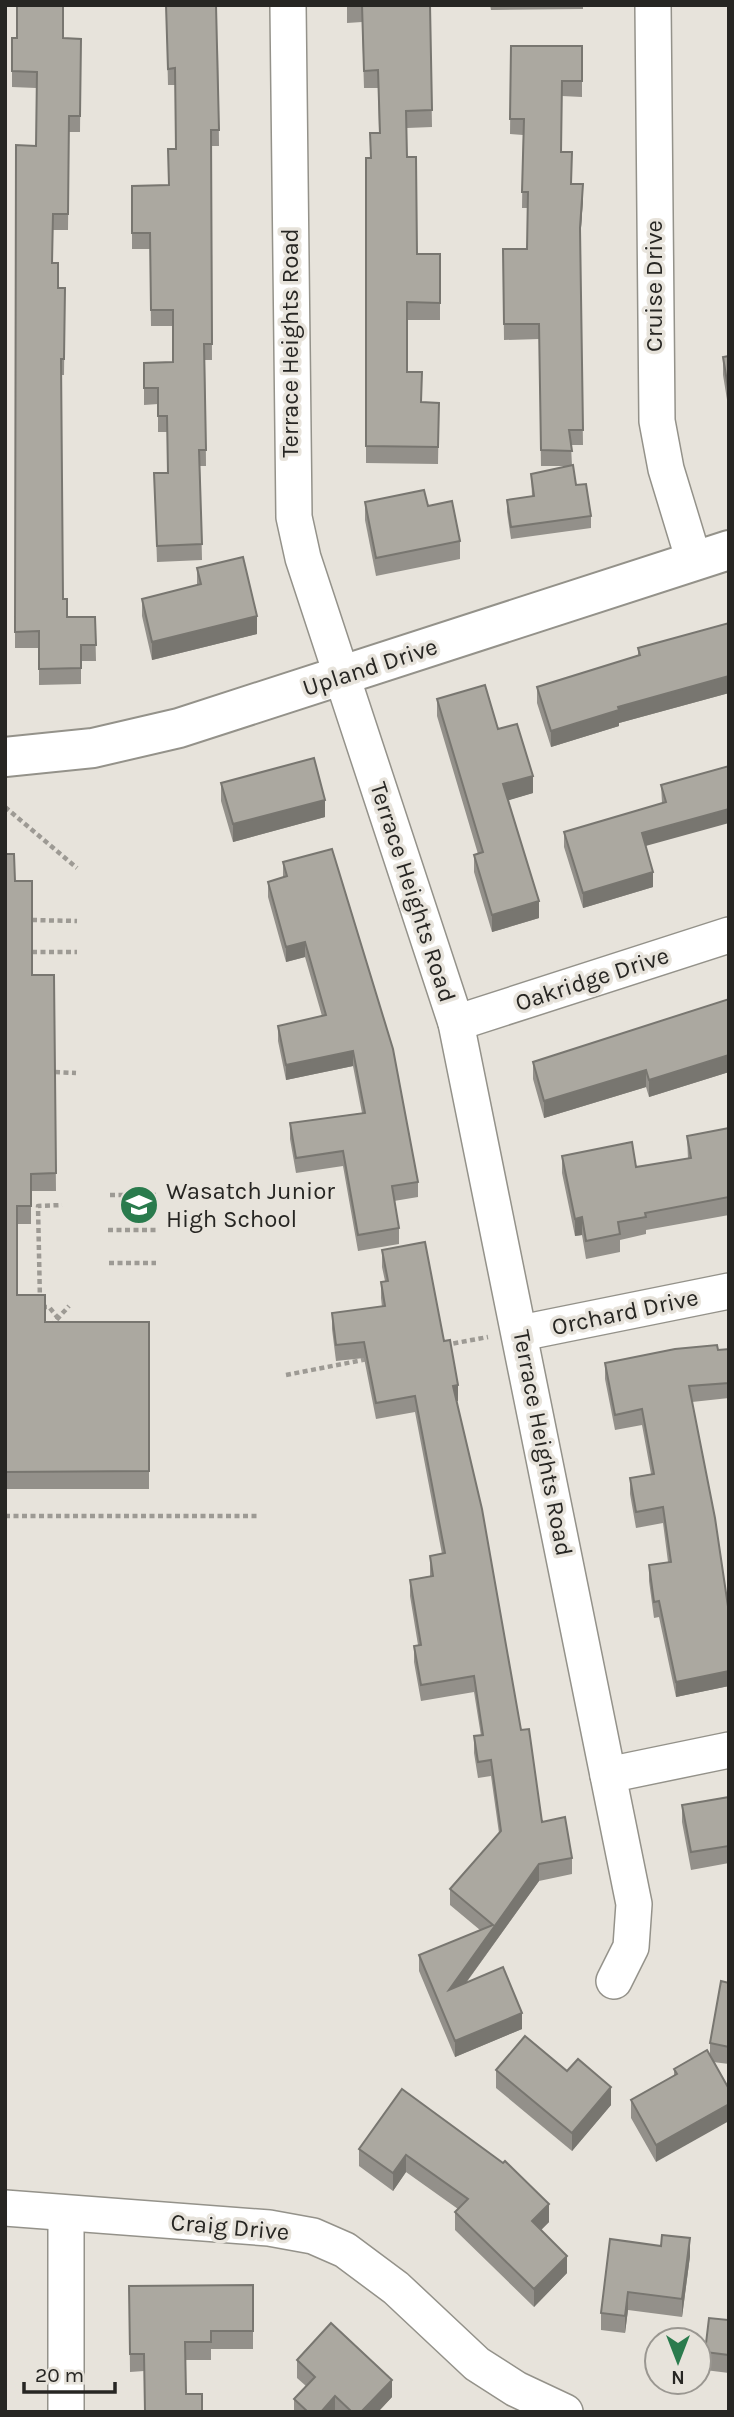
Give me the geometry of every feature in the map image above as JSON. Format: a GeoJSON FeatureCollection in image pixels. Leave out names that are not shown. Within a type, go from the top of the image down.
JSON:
{"type":"FeatureCollection","features":[{"type":"Feature","properties":{"kind":"street","name":"Terrace Heights Road"},"geometry":{"type":"LineString","coordinates":[[288,5],[294,517],[303,558],[456,1023],[509,1334],[608,1775],[634,1904],[631,1947],[614,1980]]}},
{"type":"Feature","properties":{"kind":"street","name":"Cruise Drive"},"geometry":{"type":"LineString","coordinates":[[653,5],[657,421],[666,469],[711,556]]}},
{"type":"Feature","properties":{"kind":"street","name":"Upland Drive"},"geometry":{"type":"LineString","coordinates":[[5,757],[93,748],[179,728],[711,556]]}},
{"type":"Feature","properties":{"kind":"street","name":"Oakridge Drive"},"geometry":{"type":"LineString","coordinates":[[456,1023],[729,934]]}},
{"type":"Feature","properties":{"kind":"street","name":"Orchard Drive"},"geometry":{"type":"LineString","coordinates":[[509,1334],[729,1291]]}},
{"type":"Feature","properties":{"kind":"street"},"geometry":{"type":"LineString","coordinates":[[608,1775],[729,1750]]}},
{"type":"Feature","properties":{"kind":"street","name":"Craig Drive"},"geometry":{"type":"LineString","coordinates":[[5,2208],[269,2228],[313,2236],[345,2250],[396,2288],[477,2364],[516,2389],[565,2412]]}},
{"type":"Feature","properties":{"kind":"street"},"geometry":{"type":"LineString","coordinates":[[66,2214],[66,2412]]}},
{"type":"Feature","properties":{"kind":"path"},"geometry":{"type":"LineString","coordinates":[[5,807],[77,868]]}},
{"type":"Feature","properties":{"kind":"path"},"geometry":{"type":"LineString","coordinates":[[32,920],[77,921]]}},
{"type":"Feature","properties":{"kind":"path"},"geometry":{"type":"LineString","coordinates":[[32,952],[77,952]]}},
{"type":"Feature","properties":{"kind":"path"},"geometry":{"type":"LineString","coordinates":[[55,1072],[76,1073]]}},
{"type":"Feature","properties":{"kind":"path"},"geometry":{"type":"LineString","coordinates":[[110,1195],[156,1195]]}},
{"type":"Feature","properties":{"kind":"path"},"geometry":{"type":"LineString","coordinates":[[58,1318],[49,1307],[40,1307],[38,1206],[62,1205]]}},
{"type":"Feature","properties":{"kind":"path"},"geometry":{"type":"LineString","coordinates":[[108,1230],[156,1230]]}},
{"type":"Feature","properties":{"kind":"path"},"geometry":{"type":"LineString","coordinates":[[109,1263],[156,1263]]}},
{"type":"Feature","properties":{"kind":"path"},"geometry":{"type":"LineString","coordinates":[[45,1333],[69,1306]]}},
{"type":"Feature","properties":{"kind":"path"},"geometry":{"type":"LineString","coordinates":[[444,1345],[509,1334]]}},
{"type":"Feature","properties":{"kind":"path"},"geometry":{"type":"LineString","coordinates":[[286,1375],[378,1357]]}},
{"type":"Feature","properties":{"kind":"path"},"geometry":{"type":"LineString","coordinates":[[5,1516],[257,1516]]}},
{"type":"Feature","properties":{"kind":"building"},"geometry":{"type":"Polygon","coordinates":[[[17,5],[63,5],[63,38],[81,39],[80,116],[69,116],[68,214],[53,214],[52,263],[58,263],[58,288],[65,288],[64,359],[61,359],[63,599],[67,599],[67,617],[95,617],[96,645],[81,645],[81,668],[39,669],[39,631],[15,632],[16,145],[36,146],[37,72],[12,71],[12,38],[17,38],[17,5]]]}},
{"type":"Feature","properties":{"kind":"building"},"geometry":{"type":"Polygon","coordinates":[[[166,5],[216,5],[219,130],[211,130],[212,344],[204,344],[206,450],[199,450],[202,544],[157,546],[154,473],[168,473],[167,416],[158,416],[158,388],[144,388],[144,363],[173,362],[173,310],[151,310],[150,233],[132,233],[132,186],[169,185],[168,149],[176,149],[175,68],[168,69],[166,5]]]}},
{"type":"Feature","properties":{"kind":"building"},"geometry":{"type":"Polygon","coordinates":[[[362,5],[430,5],[432,110],[406,111],[407,157],[416,157],[417,254],[440,254],[440,303],[407,302],[407,372],[422,372],[421,402],[439,403],[438,447],[366,446],[366,158],[371,158],[370,133],[380,133],[378,70],[364,71],[362,5]]]}},
{"type":"Feature","properties":{"kind":"building"},"geometry":{"type":"Polygon","coordinates":[[[511,46],[582,46],[582,81],[562,81],[561,152],[572,152],[571,184],[583,184],[580,228],[583,430],[569,430],[572,451],[541,450],[539,324],[504,324],[503,249],[527,249],[528,192],[522,192],[524,119],[510,119],[511,46]]]}},
{"type":"Feature","properties":{"kind":"building"},"geometry":{"type":"Polygon","coordinates":[[[729,356],[729,394],[723,357],[729,356]]]}},
{"type":"Feature","properties":{"kind":"building"},"geometry":{"type":"Polygon","coordinates":[[[573,465],[576,485],[586,484],[591,516],[511,527],[507,500],[534,496],[531,474],[573,465]]]}},
{"type":"Feature","properties":{"kind":"building"},"geometry":{"type":"Polygon","coordinates":[[[424,490],[428,506],[452,501],[460,541],[376,558],[365,502],[424,490]]]}},
{"type":"Feature","properties":{"kind":"building"},"geometry":{"type":"Polygon","coordinates":[[[243,557],[257,616],[152,642],[142,599],[201,584],[197,568],[243,557]]]}},
{"type":"Feature","properties":{"kind":"building"},"geometry":{"type":"Polygon","coordinates":[[[729,623],[729,676],[618,707],[619,710],[551,731],[537,687],[640,655],[638,648],[729,623]]]}},
{"type":"Feature","properties":{"kind":"building"},"geometry":{"type":"Polygon","coordinates":[[[485,685],[498,729],[517,724],[533,776],[503,784],[539,901],[492,915],[474,855],[483,852],[437,699],[485,685]]]}},
{"type":"Feature","properties":{"kind":"building"},"geometry":{"type":"Polygon","coordinates":[[[314,758],[325,800],[233,824],[221,783],[314,758]]]}},
{"type":"Feature","properties":{"kind":"building"},"geometry":{"type":"Polygon","coordinates":[[[729,766],[729,809],[642,833],[653,872],[583,893],[564,832],[666,802],[661,785],[729,766]]]}},
{"type":"Feature","properties":{"kind":"building"},"geometry":{"type":"Polygon","coordinates":[[[332,849],[393,1049],[418,1182],[392,1186],[399,1228],[358,1235],[343,1151],[296,1158],[290,1123],[365,1113],[353,1051],[286,1065],[278,1026],[326,1015],[305,942],[286,947],[268,882],[287,876],[283,862],[332,849]]]}},
{"type":"Feature","properties":{"kind":"building"},"geometry":{"type":"Polygon","coordinates":[[[5,854],[14,854],[15,881],[32,881],[32,975],[54,975],[56,1173],[31,1174],[31,1206],[17,1206],[17,1295],[45,1295],[45,1322],[149,1322],[149,1471],[5,1472],[5,854]]]}},
{"type":"Feature","properties":{"kind":"building"},"geometry":{"type":"Polygon","coordinates":[[[729,999],[729,1055],[649,1080],[646,1070],[544,1101],[533,1062],[729,999]]]}},
{"type":"Feature","properties":{"kind":"building"},"geometry":{"type":"Polygon","coordinates":[[[729,1128],[729,1197],[645,1213],[646,1217],[618,1222],[620,1234],[586,1241],[582,1217],[575,1219],[562,1156],[632,1142],[636,1167],[691,1158],[687,1136],[729,1128]]]}},
{"type":"Feature","properties":{"kind":"building"},"geometry":{"type":"Polygon","coordinates":[[[425,1242],[444,1341],[450,1340],[458,1385],[453,1386],[482,1509],[521,1730],[529,1729],[542,1822],[565,1817],[572,1858],[539,1864],[449,1990],[503,1967],[522,2013],[455,2041],[419,1955],[493,1925],[450,1889],[501,1831],[491,1760],[478,1762],[474,1736],[483,1735],[474,1676],[421,1685],[414,1646],[421,1645],[410,1580],[433,1576],[430,1556],[445,1553],[415,1396],[376,1403],[364,1342],[336,1345],[332,1313],[385,1306],[381,1282],[388,1281],[382,1250],[425,1242]]]}},
{"type":"Feature","properties":{"kind":"building"},"geometry":{"type":"Polygon","coordinates":[[[717,1345],[718,1350],[729,1349],[729,1383],[689,1386],[715,1518],[729,1613],[729,1671],[676,1682],[659,1601],[654,1602],[649,1565],[671,1562],[663,1507],[636,1512],[630,1478],[654,1474],[642,1409],[615,1415],[605,1363],[675,1349],[717,1345]]]}},
{"type":"Feature","properties":{"kind":"building"},"geometry":{"type":"Polygon","coordinates":[[[729,1797],[729,1846],[691,1852],[682,1805],[729,1797]]]}},
{"type":"Feature","properties":{"kind":"building"},"geometry":{"type":"Polygon","coordinates":[[[721,1981],[729,1983],[729,2047],[710,2043],[721,1981]]]}},
{"type":"Feature","properties":{"kind":"building"},"geometry":{"type":"Polygon","coordinates":[[[525,2036],[567,2071],[578,2059],[611,2087],[572,2133],[496,2070],[525,2036]]]}},
{"type":"Feature","properties":{"kind":"building"},"geometry":{"type":"Polygon","coordinates":[[[707,2050],[729,2089],[729,2104],[656,2145],[631,2100],[677,2074],[674,2069],[707,2050]]]}},
{"type":"Feature","properties":{"kind":"building"},"geometry":{"type":"Polygon","coordinates":[[[402,2089],[503,2163],[505,2161],[549,2204],[532,2221],[567,2256],[534,2289],[455,2212],[468,2199],[406,2155],[393,2173],[359,2149],[402,2089]]]}},
{"type":"Feature","properties":{"kind":"building"},"geometry":{"type":"Polygon","coordinates":[[[662,2235],[690,2238],[682,2299],[628,2292],[625,2316],[601,2313],[610,2239],[661,2246],[662,2235]]]}},
{"type":"Feature","properties":{"kind":"building"},"geometry":{"type":"Polygon","coordinates":[[[253,2285],[253,2331],[211,2331],[211,2342],[185,2342],[186,2394],[202,2394],[202,2412],[145,2412],[144,2354],[130,2354],[129,2286],[253,2285]]]}},
{"type":"Feature","properties":{"kind":"building"},"geometry":{"type":"Polygon","coordinates":[[[729,2312],[729,2355],[713,2353],[713,2326],[708,2326],[709,2318],[728,2320],[729,2312]]]}},
{"type":"Feature","properties":{"kind":"building"},"geometry":{"type":"Polygon","coordinates":[[[331,2323],[392,2380],[361,2412],[352,2412],[335,2396],[321,2412],[308,2412],[294,2399],[315,2377],[297,2360],[331,2323]]]}},
{"type":"Feature","properties":{"kind":"place","name":"Wasatch Junior High School"},"geometry":{"type":"Point","coordinates":[139,1205]}}]}
